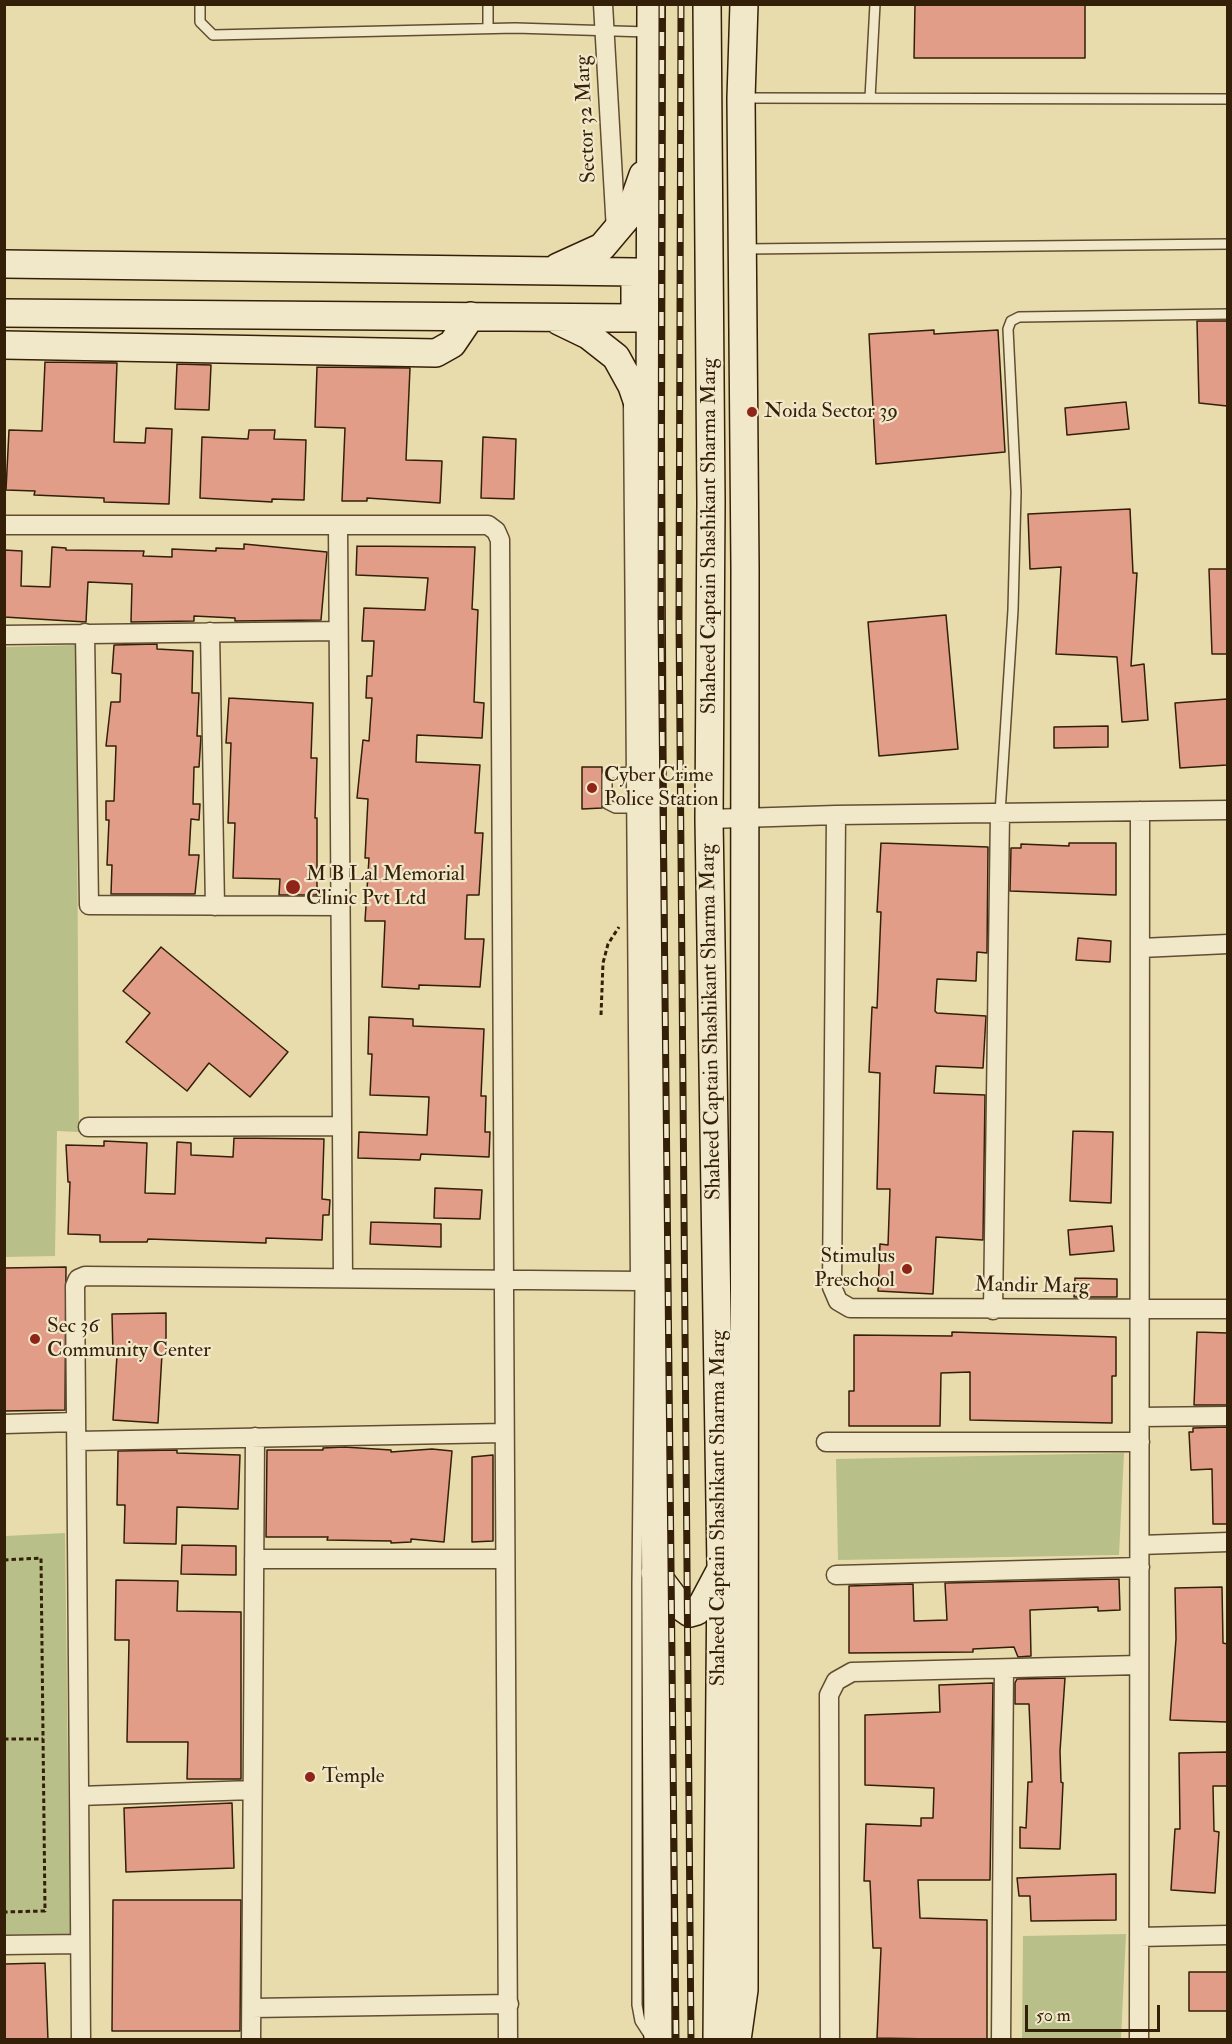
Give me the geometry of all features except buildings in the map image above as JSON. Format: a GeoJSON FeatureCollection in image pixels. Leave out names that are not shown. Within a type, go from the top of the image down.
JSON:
{"type":"FeatureCollection","features":[{"type":"Feature","properties":{"kind":"main road"},"geometry":{"type":"LineString","coordinates":[[651,4],[647,1281],[656,1572],[658,2040]]}},
{"type":"Feature","properties":{"kind":"main road","name":"Shaheed Captain Shashikant Sharma Marg"},"geometry":{"type":"LineString","coordinates":[[707,4],[711,502],[709,819],[722,1567],[717,2040]]}},
{"type":"Feature","properties":{"kind":"main road"},"geometry":{"type":"LineString","coordinates":[[737,2040],[744,1990],[745,819],[741,98],[744,4]]}},
{"type":"Feature","properties":{"kind":"main road"},"geometry":{"type":"LineString","coordinates":[[549,271],[602,247],[629,215],[645,171],[651,143]]}},
{"type":"Feature","properties":{"kind":"main road"},"geometry":{"type":"LineString","coordinates":[[4,264],[635,272],[635,318],[4,313]]}},
{"type":"Feature","properties":{"kind":"main road"},"geometry":{"type":"LineString","coordinates":[[4,345],[436,353],[452,344],[471,316]]}},
{"type":"Feature","properties":{"kind":"main road"},"geometry":{"type":"LineString","coordinates":[[550,316],[588,335],[616,357],[632,386],[650,436]]}},
{"type":"Feature","properties":{"kind":"main road"},"geometry":{"type":"LineString","coordinates":[[656,1572],[680,1606],[690,1612],[697,1611],[703,1603],[722,1567]]}},
{"type":"Feature","properties":{"kind":"street","name":"Sector 32 Marg"},"geometry":{"type":"LineString","coordinates":[[603,4],[616,231]]}},
{"type":"Feature","properties":{"kind":"street"},"geometry":{"type":"LineString","coordinates":[[81,2040],[75,1286],[78,1279],[85,1275],[647,1281],[635,808],[632,386]]}},
{"type":"Feature","properties":{"kind":"street"},"geometry":{"type":"LineString","coordinates":[[4,525],[488,525],[496,531],[500,540],[508,2040]]}},
{"type":"Feature","properties":{"kind":"street"},"geometry":{"type":"LineString","coordinates":[[338,526],[343,1278]]}},
{"type":"Feature","properties":{"kind":"street"},"geometry":{"type":"LineString","coordinates":[[210,632],[215,906]]}},
{"type":"Feature","properties":{"kind":"street"},"geometry":{"type":"LineString","coordinates":[[4,635],[338,632]]}},
{"type":"Feature","properties":{"kind":"street"},"geometry":{"type":"LineString","coordinates":[[85,633],[89,905],[340,906]]}},
{"type":"Feature","properties":{"kind":"street"},"geometry":{"type":"LineString","coordinates":[[709,819],[1227,810]]}},
{"type":"Feature","properties":{"kind":"street"},"geometry":{"type":"LineString","coordinates":[[1139,2040],[1140,811]]}},
{"type":"Feature","properties":{"kind":"street"},"geometry":{"type":"LineString","coordinates":[[993,1310],[1000,813]]}},
{"type":"Feature","properties":{"kind":"street","name":"Mandir Marg"},"geometry":{"type":"LineString","coordinates":[[836,815],[832,1287],[838,1301],[850,1308],[1140,1311],[1227,1309]]}},
{"type":"Feature","properties":{"kind":"street"},"geometry":{"type":"LineString","coordinates":[[1141,948],[1227,944]]}},
{"type":"Feature","properties":{"kind":"street"},"geometry":{"type":"LineString","coordinates":[[88,1127],[342,1126]]}},
{"type":"Feature","properties":{"kind":"street"},"geometry":{"type":"LineString","coordinates":[[1140,1417],[1227,1416]]}},
{"type":"Feature","properties":{"kind":"street"},"geometry":{"type":"LineString","coordinates":[[4,1424],[76,1422]]}},
{"type":"Feature","properties":{"kind":"street"},"geometry":{"type":"LineString","coordinates":[[76,1441],[504,1433]]}},
{"type":"Feature","properties":{"kind":"street"},"geometry":{"type":"LineString","coordinates":[[251,2040],[255,1437]]}},
{"type":"Feature","properties":{"kind":"street"},"geometry":{"type":"LineString","coordinates":[[826,1442],[1140,1442]]}},
{"type":"Feature","properties":{"kind":"street"},"geometry":{"type":"LineString","coordinates":[[1140,1545],[1227,1542]]}},
{"type":"Feature","properties":{"kind":"street"},"geometry":{"type":"LineString","coordinates":[[254,1559],[505,1559]]}},
{"type":"Feature","properties":{"kind":"street"},"geometry":{"type":"LineString","coordinates":[[836,1575],[1140,1567]]}},
{"type":"Feature","properties":{"kind":"street"},"geometry":{"type":"LineString","coordinates":[[830,2040],[829,1695],[836,1681],[852,1672],[1139,1665]]}},
{"type":"Feature","properties":{"kind":"street"},"geometry":{"type":"LineString","coordinates":[[1001,2040],[1004,1669]]}},
{"type":"Feature","properties":{"kind":"street"},"geometry":{"type":"LineString","coordinates":[[79,1796],[252,1790]]}},
{"type":"Feature","properties":{"kind":"street"},"geometry":{"type":"LineString","coordinates":[[1139,1937],[1227,1935]]}},
{"type":"Feature","properties":{"kind":"street"},"geometry":{"type":"LineString","coordinates":[[4,1945],[80,1944]]}},
{"type":"Feature","properties":{"kind":"street"},"geometry":{"type":"LineString","coordinates":[[252,2008],[509,2004]]}},
{"type":"Feature","properties":{"kind":"lane"},"geometry":{"type":"LineString","coordinates":[[200,4],[200,22],[213,35],[488,28],[651,32]]}},
{"type":"Feature","properties":{"kind":"lane"},"geometry":{"type":"LineString","coordinates":[[488,4],[488,28]]}},
{"type":"Feature","properties":{"kind":"lane"},"geometry":{"type":"LineString","coordinates":[[870,98],[875,4]]}},
{"type":"Feature","properties":{"kind":"lane"},"geometry":{"type":"LineString","coordinates":[[741,98],[1227,99]]}},
{"type":"Feature","properties":{"kind":"lane"},"geometry":{"type":"LineString","coordinates":[[743,249],[1227,244]]}},
{"type":"Feature","properties":{"kind":"lane"},"geometry":{"type":"LineString","coordinates":[[1000,813],[1013,610],[1016,492],[1008,329],[1011,321],[1019,317],[1227,314]]}},
{"type":"Feature","properties":{"kind":"lane"},"geometry":{"type":"LineString","coordinates":[[635,772],[610,772],[607,775],[607,804],[615,808],[635,808]]}},
{"type":"Feature","properties":{"kind":"lane"},"geometry":{"type":"LineString","coordinates":[[647,1281],[637,2005],[640,2021],[652,2040]]}},
{"type":"Feature","properties":{"kind":"path"},"geometry":{"type":"LineString","coordinates":[[601,1015],[603,963],[608,944]]}},
{"type":"Feature","properties":{"kind":"path"},"geometry":{"type":"LineString","coordinates":[[4,1560],[41,1558],[45,1911],[4,1912]]}},
{"type":"Feature","properties":{"kind":"path"},"geometry":{"type":"LineString","coordinates":[[4,1739],[43,1738]]}},
{"type":"Feature","properties":{"kind":"green space"},"geometry":{"type":"Polygon","coordinates":[[[76,645],[79,1132],[57,1131],[55,1256],[5,1257],[4,647],[76,645]]]}},
{"type":"Feature","properties":{"kind":"green space"},"geometry":{"type":"Polygon","coordinates":[[[1124,1453],[1119,1555],[838,1560],[836,1459],[1124,1453]]]}},
{"type":"Feature","properties":{"kind":"green space"},"geometry":{"type":"Polygon","coordinates":[[[65,1533],[70,1935],[5,1935],[5,1536],[65,1533]]]}},
{"type":"Feature","properties":{"kind":"green space"},"geometry":{"type":"Polygon","coordinates":[[[1126,1934],[1121,2039],[1022,2039],[1023,1936],[1126,1934]]]}},
{"type":"Feature","properties":{"kind":"railway"},"geometry":{"type":"LineString","coordinates":[[662,4],[661,615],[676,2040]]}},
{"type":"Feature","properties":{"kind":"railway"},"geometry":{"type":"LineString","coordinates":[[681,4],[679,619],[691,2040]]}},
{"type":"Feature","properties":{"kind":"place","name":"Noida Sector 39"},"geometry":{"type":"Point","coordinates":[752,412]}},
{"type":"Feature","properties":{"kind":"place","name":"Cyber Crime Police Station"},"geometry":{"type":"Point","coordinates":[592,788]}},
{"type":"Feature","properties":{"kind":"place","name":"M B Lal Memorial Clinic Pvt Ltd"},"geometry":{"type":"Point","coordinates":[293,887]}},
{"type":"Feature","properties":{"kind":"place","name":"Stimulus Preschool"},"geometry":{"type":"Point","coordinates":[907,1269]}},
{"type":"Feature","properties":{"kind":"place","name":"Sec 36 Community Center"},"geometry":{"type":"Point","coordinates":[35,1339]}},
{"type":"Feature","properties":{"kind":"place","name":"Temple"},"geometry":{"type":"Point","coordinates":[310,1777]}}]}
